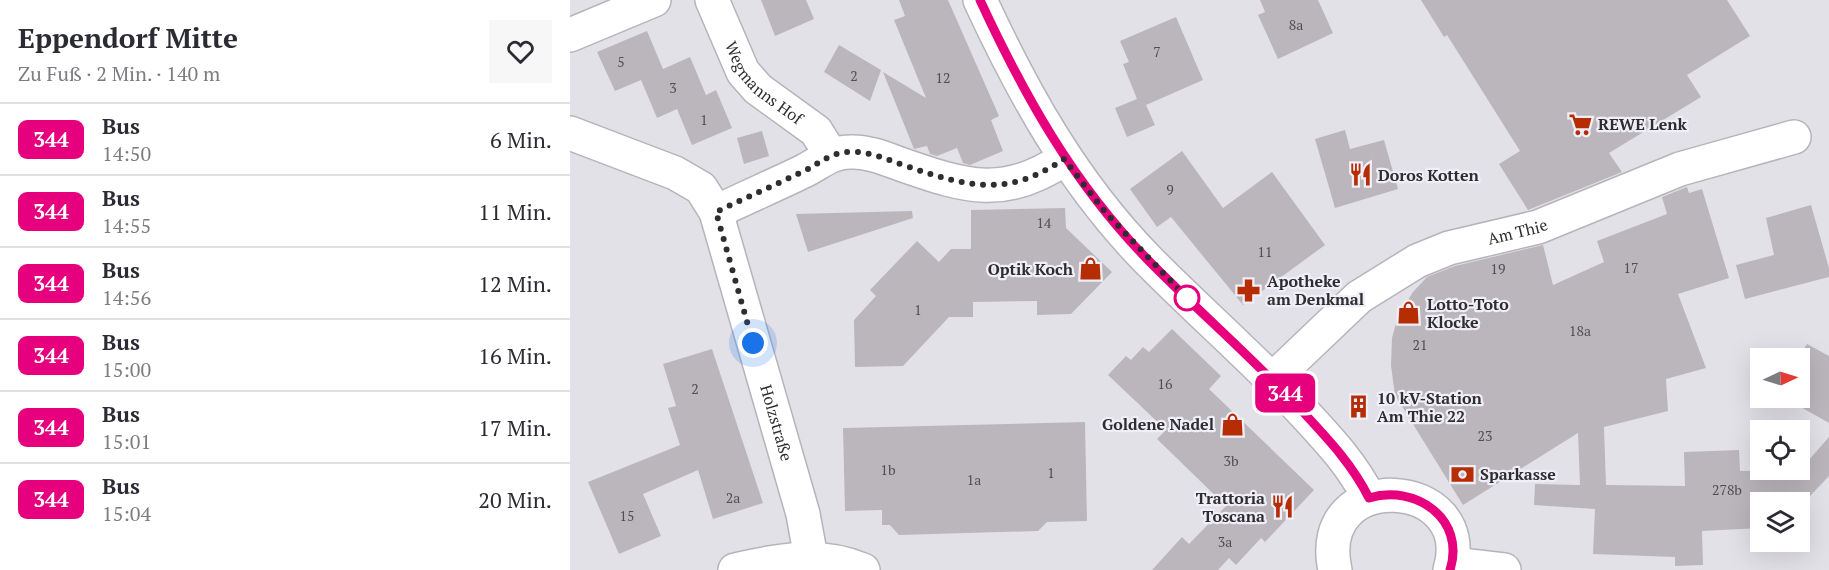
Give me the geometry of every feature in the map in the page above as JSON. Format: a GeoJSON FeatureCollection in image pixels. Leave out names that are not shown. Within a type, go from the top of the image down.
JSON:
{"type":"FeatureCollection","features":[{"type":"Feature","properties":{"kind":"street"},"geometry":{"type":"LineString","coordinates":[[570,36],[654,0]]}},
{"type":"Feature","properties":{"kind":"street","name":"Wegmanns Hof"},"geometry":{"type":"LineString","coordinates":[[712,0],[743,72],[758,89],[816,130],[831,155]]}},
{"type":"Feature","properties":{"kind":"street"},"geometry":{"type":"LineString","coordinates":[[980,0],[1010,64],[1064,159],[1106,213],[1144,256],[1272,379],[1340,452],[1355,470],[1369,498]]}},
{"type":"Feature","properties":{"kind":"street","name":"Holzstraße"},"geometry":{"type":"LineString","coordinates":[[570,133],[675,173],[700,188],[716,212],[803,514],[811,558]]}},
{"type":"Feature","properties":{"kind":"street","name":"Am Thie"},"geometry":{"type":"LineString","coordinates":[[1272,379],[1359,297],[1416,261],[1449,248],[1538,227],[1680,169],[1794,137]]}},
{"type":"Feature","properties":{"kind":"street"},"geometry":{"type":"LineString","coordinates":[[716,212],[807,170],[831,155],[850,152],[876,155],[958,184],[988,185],[1016,184],[1042,174],[1064,159]]}},
{"type":"Feature","properties":{"kind":"street"},"geometry":{"type":"LineString","coordinates":[[1335,570],[1333,549],[1338,528],[1351,510],[1369,498],[1401,494],[1430,506],[1449,532],[1451,567],[1504,570]]}},
{"type":"Feature","properties":{"kind":"street"},"geometry":{"type":"LineString","coordinates":[[735,570],[811,558],[830,559],[863,570]]}},
{"type":"Feature","properties":{"kind":"building"},"geometry":{"type":"Polygon","coordinates":[[[761,0],[806,0],[814,19],[775,36],[761,0]]]}},
{"type":"Feature","properties":{"kind":"building"},"geometry":{"type":"Polygon","coordinates":[[[899,0],[948,0],[999,116],[991,120],[1003,151],[970,165],[963,163],[957,148],[937,156],[930,154],[927,146],[914,149],[883,72],[926,98],[894,20],[905,16],[899,0]]]}},
{"type":"Feature","properties":{"kind":"building"},"geometry":{"type":"Polygon","coordinates":[[[1260,0],[1318,0],[1333,33],[1278,59],[1258,15],[1265,12],[1260,0]]]}},
{"type":"Feature","properties":{"kind":"building","name":"REWE Lenk"},"geometry":{"type":"Polygon","coordinates":[[[1421,0],[1727,0],[1750,36],[1687,75],[1701,97],[1609,153],[1622,172],[1528,210],[1499,164],[1520,151],[1447,35],[1444,37],[1421,0]]]}},
{"type":"Feature","properties":{"kind":"building"},"geometry":{"type":"Polygon","coordinates":[[[1176,17],[1203,80],[1146,105],[1155,125],[1127,137],[1115,108],[1137,99],[1123,64],[1129,62],[1120,41],[1176,17]]]}},
{"type":"Feature","properties":{"kind":"building"},"geometry":{"type":"Polygon","coordinates":[[[647,31],[663,69],[690,57],[706,95],[716,90],[732,128],[692,145],[677,109],[657,118],[641,80],[615,91],[597,52],[647,31]]]}},
{"type":"Feature","properties":{"kind":"building"},"geometry":{"type":"Polygon","coordinates":[[[839,45],[881,70],[870,101],[824,72],[839,45]]]}},
{"type":"Feature","properties":{"kind":"building","name":"Doros Kotten"},"geometry":{"type":"Polygon","coordinates":[[[1345,130],[1350,149],[1384,140],[1398,189],[1335,208],[1315,139],[1345,130]]]}},
{"type":"Feature","properties":{"kind":"building"},"geometry":{"type":"Polygon","coordinates":[[[762,131],[769,156],[744,164],[737,138],[762,131]]]}},
{"type":"Feature","properties":{"kind":"building"},"geometry":{"type":"Polygon","coordinates":[[[1182,151],[1223,208],[1272,172],[1325,245],[1243,305],[1171,217],[1157,227],[1130,189],[1182,151]]]}},
{"type":"Feature","properties":{"kind":"building"},"geometry":{"type":"Polygon","coordinates":[[[1687,187],[1689,193],[1702,189],[1729,278],[1678,294],[1706,368],[1666,379],[1668,411],[1604,427],[1606,485],[1685,486],[1684,452],[1739,450],[1740,471],[1750,471],[1750,480],[1810,480],[1810,459],[1829,437],[1829,476],[1810,496],[1810,492],[1750,492],[1750,529],[1702,531],[1703,565],[1675,566],[1675,557],[1593,554],[1595,509],[1534,505],[1535,484],[1580,485],[1578,433],[1463,505],[1395,395],[1391,366],[1392,338],[1398,316],[1413,292],[1427,277],[1455,266],[1543,245],[1553,285],[1604,262],[1597,241],[1667,214],[1662,197],[1687,187]]]}},
{"type":"Feature","properties":{"kind":"building"},"geometry":{"type":"Polygon","coordinates":[[[1811,205],[1829,268],[1829,277],[1745,299],[1736,265],[1774,255],[1766,218],[1811,205]]]}},
{"type":"Feature","properties":{"kind":"building"},"geometry":{"type":"Polygon","coordinates":[[[1065,208],[1066,228],[1112,272],[1071,314],[1037,315],[1037,301],[973,302],[973,317],[949,317],[903,366],[855,367],[854,320],[876,296],[870,290],[917,241],[939,262],[951,249],[971,249],[971,210],[1065,208]]]}},
{"type":"Feature","properties":{"kind":"building"},"geometry":{"type":"Polygon","coordinates":[[[912,211],[913,218],[808,252],[796,214],[912,211]]]}},
{"type":"Feature","properties":{"kind":"building"},"geometry":{"type":"Polygon","coordinates":[[[1172,329],[1221,376],[1209,389],[1314,490],[1265,542],[1261,538],[1236,565],[1229,558],[1218,570],[1152,570],[1182,537],[1189,544],[1226,506],[1157,439],[1166,430],[1108,375],[1126,356],[1131,360],[1143,347],[1149,352],[1172,329]]]}},
{"type":"Feature","properties":{"kind":"building"},"geometry":{"type":"Polygon","coordinates":[[[1807,344],[1829,356],[1829,423],[1803,408],[1810,408],[1810,348],[1804,348],[1807,344]]]}},
{"type":"Feature","properties":{"kind":"building"},"geometry":{"type":"Polygon","coordinates":[[[712,349],[763,503],[713,519],[698,470],[643,494],[661,536],[619,554],[588,482],[680,445],[668,408],[676,406],[663,364],[712,349]]]}},
{"type":"Feature","properties":{"kind":"building"},"geometry":{"type":"Polygon","coordinates":[[[1085,422],[1087,521],[1047,522],[1038,531],[899,535],[890,525],[882,525],[882,510],[845,511],[843,428],[1085,422]]]}},
{"type":"Feature","properties":{"kind":"bus line","name":"344"},"geometry":{"type":"LineString","coordinates":[[980,0],[1010,64],[1064,159],[1106,213],[1144,256],[1272,379],[1340,452],[1355,470],[1369,498],[1390,493],[1401,494],[1411,496],[1430,506],[1444,522],[1449,532],[1452,553],[1450,570]]}},
{"type":"Feature","properties":{"kind":"place","name":"REWE Lenk"},"geometry":{"type":"Point","coordinates":[1580,124]}},
{"type":"Feature","properties":{"kind":"place","name":"Doros Kotten"},"geometry":{"type":"Point","coordinates":[1360,175]}},
{"type":"Feature","properties":{"kind":"place","name":"Optik Koch"},"geometry":{"type":"Point","coordinates":[1091,269]}},
{"type":"Feature","properties":{"kind":"place","name":"Apotheke am Denkmal"},"geometry":{"type":"Point","coordinates":[1249,290]}},
{"type":"Feature","properties":{"kind":"place","name":"Lotto-Toto Klocke"},"geometry":{"type":"Point","coordinates":[1409,313]}},
{"type":"Feature","properties":{"kind":"place","name":"10 kV-Station Am Thie 22"},"geometry":{"type":"Point","coordinates":[1359,407]}},
{"type":"Feature","properties":{"kind":"place","name":"Goldene Nadel"},"geometry":{"type":"Point","coordinates":[1232,424]}},
{"type":"Feature","properties":{"kind":"place","name":"Sparkasse"},"geometry":{"type":"Point","coordinates":[1462,474]}},
{"type":"Feature","properties":{"kind":"place","name":"Trattoria Toscana"},"geometry":{"type":"Point","coordinates":[1283,507]}},
{"type":"Feature","properties":{"kind":"route"},"geometry":{"type":"LineString","coordinates":[[753,343],[716,212],[807,170],[831,155],[850,152],[876,155],[958,184],[988,185],[1016,184],[1042,174],[1064,159],[1106,213],[1144,256],[1187,298]]}}]}
